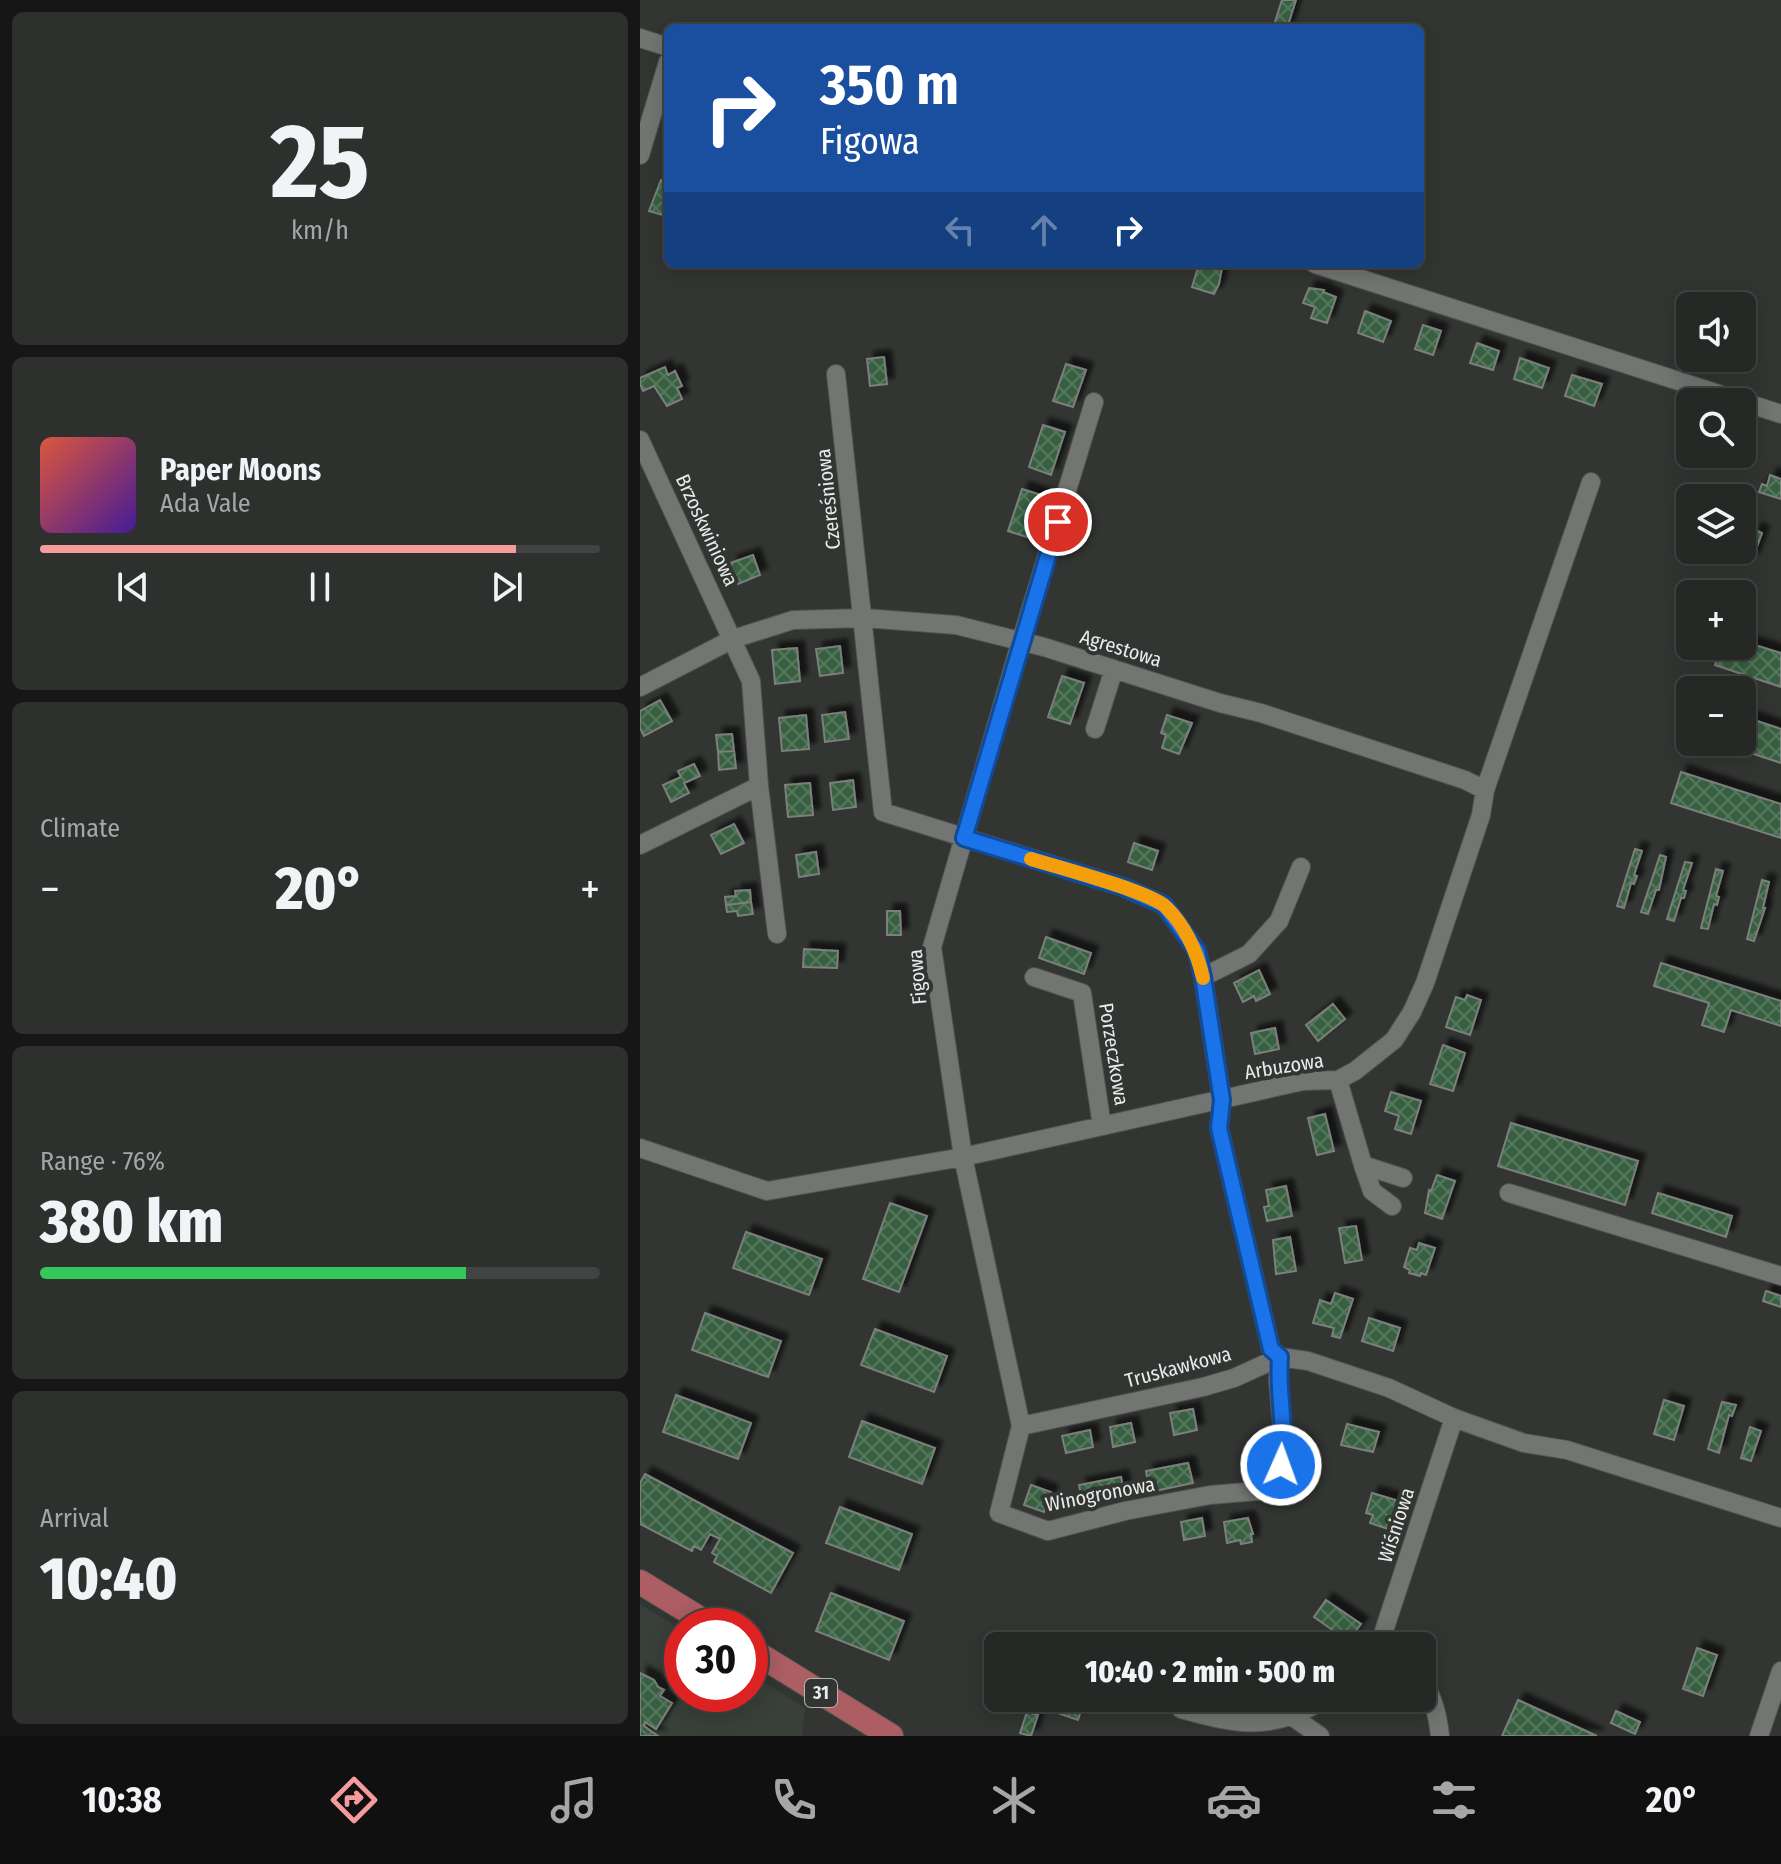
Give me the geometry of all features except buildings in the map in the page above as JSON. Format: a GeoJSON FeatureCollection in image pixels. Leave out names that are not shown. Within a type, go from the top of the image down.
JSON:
{"type":"FeatureCollection","features":[{"type":"Feature","properties":{"kind":"main road"},"geometry":{"type":"LineString","coordinates":[[640,1582],[683,1608]]}},
{"type":"Feature","properties":{"kind":"main road","name":"31"},"geometry":{"type":"LineString","coordinates":[[768,1660],[891,1736]]}},
{"type":"Feature","properties":{"kind":"street"},"geometry":{"type":"LineString","coordinates":[[640,38],[664,46]]}},
{"type":"Feature","properties":{"kind":"street"},"geometry":{"type":"LineString","coordinates":[[640,155],[664,75]]}},
{"type":"Feature","properties":{"kind":"street"},"geometry":{"type":"LineString","coordinates":[[1327,268],[1781,414]]}},
{"type":"Feature","properties":{"kind":"street","name":"Czereśniowa"},"geometry":{"type":"LineString","coordinates":[[836,374],[883,812],[964,838]]}},
{"type":"Feature","properties":{"kind":"street","name":"Figowa"},"geometry":{"type":"LineString","coordinates":[[999,1513],[1021,1426],[963,1157],[932,947],[1094,402]]}},
{"type":"Feature","properties":{"kind":"street","name":"Brzoskwiniowa"},"geometry":{"type":"LineString","coordinates":[[640,440],[733,639]]}},
{"type":"Feature","properties":{"kind":"street","name":"Arbuzowa"},"geometry":{"type":"LineString","coordinates":[[640,1148],[767,1191],[963,1157],[1303,1081],[1338,1080],[1355,1071],[1394,1040],[1412,1012],[1425,983],[1481,815],[1485,790],[1591,482]]}},
{"type":"Feature","properties":{"kind":"street","name":"Agrestowa"},"geometry":{"type":"LineString","coordinates":[[640,687],[733,639],[793,620],[864,618],[956,625],[1021,641],[1261,713],[1465,780],[1485,790]]}},
{"type":"Feature","properties":{"kind":"street"},"geometry":{"type":"LineString","coordinates":[[733,639],[751,681],[759,786],[777,934]]}},
{"type":"Feature","properties":{"kind":"street"},"geometry":{"type":"LineString","coordinates":[[1095,729],[1114,669]]}},
{"type":"Feature","properties":{"kind":"street"},"geometry":{"type":"LineString","coordinates":[[640,845],[759,786]]}},
{"type":"Feature","properties":{"kind":"street"},"geometry":{"type":"LineString","coordinates":[[964,838],[1123,887],[1164,905],[1197,951],[1222,1100],[1219,1128],[1271,1349],[1280,1357],[1308,1361],[1389,1388],[1454,1418],[1524,1443],[1567,1450],[1781,1518]]}},
{"type":"Feature","properties":{"kind":"street"},"geometry":{"type":"LineString","coordinates":[[1203,977],[1249,954],[1279,921],[1301,867]]}},
{"type":"Feature","properties":{"kind":"street","name":"Porzeczkowa"},"geometry":{"type":"LineString","coordinates":[[1034,977],[1082,993],[1102,1126]]}},
{"type":"Feature","properties":{"kind":"street"},"geometry":{"type":"LineString","coordinates":[[1338,1080],[1372,1191],[1392,1206]]}},
{"type":"Feature","properties":{"kind":"street"},"geometry":{"type":"LineString","coordinates":[[1363,1165],[1403,1178]]}},
{"type":"Feature","properties":{"kind":"street"},"geometry":{"type":"LineString","coordinates":[[1509,1193],[1781,1276]]}},
{"type":"Feature","properties":{"kind":"street","name":"Truskawkowa"},"geometry":{"type":"LineString","coordinates":[[1021,1426],[1203,1387],[1234,1378],[1280,1357]]}},
{"type":"Feature","properties":{"kind":"street","name":"Winogronowa"},"geometry":{"type":"LineString","coordinates":[[999,1513],[1048,1531],[1125,1511],[1210,1495],[1258,1491],[1278,1481],[1284,1448],[1278,1380],[1280,1357]]}},
{"type":"Feature","properties":{"kind":"street","name":"Wiśniowa"},"geometry":{"type":"LineString","coordinates":[[1385,1632],[1454,1418]]}},
{"type":"Feature","properties":{"kind":"street"},"geometry":{"type":"LineString","coordinates":[[1759,1736],[1781,1671]]}},
{"type":"Feature","properties":{"kind":"street"},"geometry":{"type":"LineString","coordinates":[[1191,1712],[1222,1721],[1254,1724],[1293,1717],[1302,1712]]}},
{"type":"Feature","properties":{"kind":"street"},"geometry":{"type":"LineString","coordinates":[[1435,1712],[1440,1736]]}},
{"type":"Feature","properties":{"kind":"street"},"geometry":{"type":"LineString","coordinates":[[1293,1717],[1320,1736]]}},
{"type":"Feature","properties":{"kind":"shaded area"},"geometry":{"type":"Polygon","coordinates":[[[640,1604],[664,1619],[664,1712],[768,1712],[768,1684],[805,1708],[802,1736],[640,1736],[640,1604]]]}},
{"type":"Feature","properties":{"kind":"slow traffic"},"geometry":{"type":"LineString","coordinates":[[1031,859],[1123,887],[1164,905],[1197,951],[1203,978]]}},
{"type":"Feature","properties":{"kind":"route"},"geometry":{"type":"LineString","coordinates":[[1058,522],[964,838],[1123,887],[1164,905],[1197,951],[1222,1100],[1219,1128],[1271,1349],[1280,1357],[1278,1380],[1284,1448],[1281,1465]]}}]}
